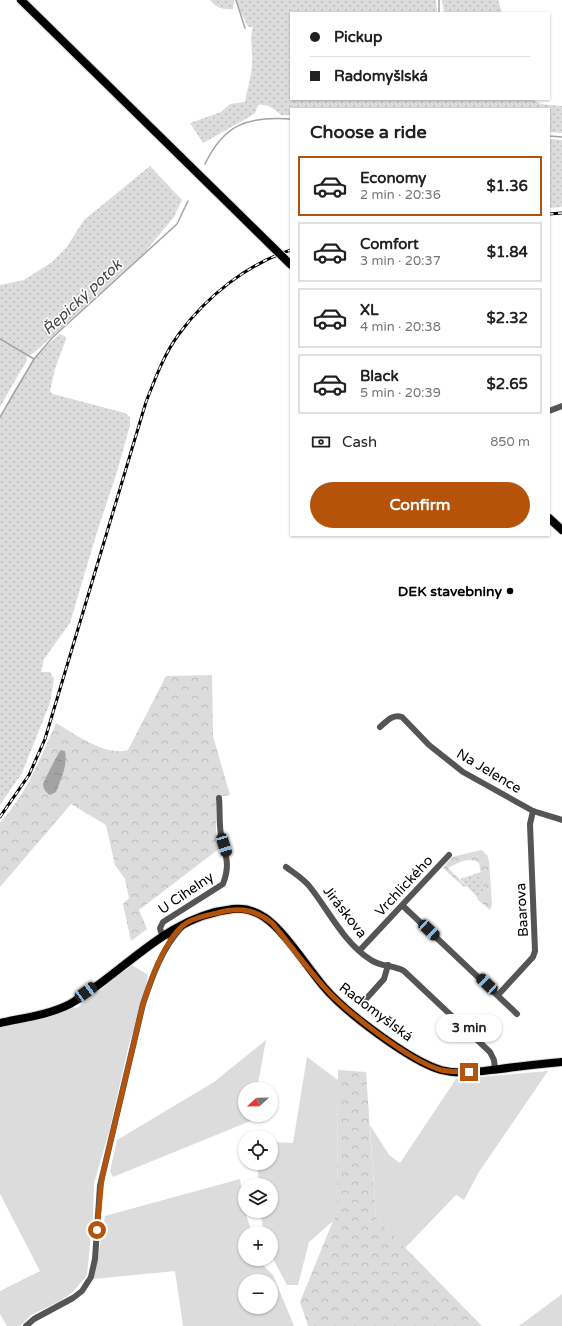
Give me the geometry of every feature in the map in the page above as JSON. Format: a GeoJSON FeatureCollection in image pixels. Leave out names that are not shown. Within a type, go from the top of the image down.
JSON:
{"type":"FeatureCollection","features":[{"type":"Feature","properties":{"kind":"main road"},"geometry":{"type":"LineString","coordinates":[[21,0],[290,264]]}},
{"type":"Feature","properties":{"kind":"main road"},"geometry":{"type":"LineString","coordinates":[[550,519],[562,530]]}},
{"type":"Feature","properties":{"kind":"main road","name":"Radomyšlská"},"geometry":{"type":"LineString","coordinates":[[0,1023],[55,1010],[67,1005],[187,922],[233,909],[257,913],[272,923],[325,988],[346,1009],[400,1047],[426,1063],[441,1070],[462,1072],[562,1062]]}},
{"type":"Feature","properties":{"kind":"street"},"geometry":{"type":"LineString","coordinates":[[550,412],[562,406]]}},
{"type":"Feature","properties":{"kind":"street","name":"Na Jelence"},"geometry":{"type":"LineString","coordinates":[[380,727],[392,717],[397,715],[402,717],[429,745],[463,772],[533,811],[562,820]]}},
{"type":"Feature","properties":{"kind":"street","name":"U Cihelny"},"geometry":{"type":"LineString","coordinates":[[167,937],[160,928],[163,922],[224,884],[226,877],[227,855],[221,835],[219,798]]}},
{"type":"Feature","properties":{"kind":"street","name":"Baarova"},"geometry":{"type":"LineString","coordinates":[[498,995],[532,957],[535,951],[530,824],[533,811]]}},
{"type":"Feature","properties":{"kind":"street","name":"Vrchlického"},"geometry":{"type":"LineString","coordinates":[[360,950],[403,906],[449,855]]}},
{"type":"Feature","properties":{"kind":"street","name":"Jiráskova"},"geometry":{"type":"LineString","coordinates":[[286,867],[309,885],[342,932],[371,960],[404,971],[490,1052],[494,1060],[495,1069]]}},
{"type":"Feature","properties":{"kind":"street"},"geometry":{"type":"LineString","coordinates":[[403,906],[517,1014]]}},
{"type":"Feature","properties":{"kind":"street"},"geometry":{"type":"LineString","coordinates":[[26,1326],[34,1319],[77,1295],[88,1284],[91,1277],[95,1259],[102,1181],[143,1004],[167,937]]}},
{"type":"Feature","properties":{"kind":"street"},"geometry":{"type":"LineString","coordinates":[[366,999],[384,979],[388,965]]}},
{"type":"Feature","properties":{"kind":"green space"},"geometry":{"type":"Polygon","coordinates":[[[210,0],[234,0],[233,9],[220,8],[210,0]]]}},
{"type":"Feature","properties":{"kind":"green space"},"geometry":{"type":"Polygon","coordinates":[[[235,0],[436,0],[437,12],[290,12],[290,59],[288,60],[290,61],[290,100],[534,100],[541,104],[562,106],[562,133],[550,132],[550,108],[290,108],[290,115],[281,115],[271,107],[258,105],[255,113],[203,143],[190,123],[221,112],[230,104],[245,102],[252,67],[251,35],[253,27],[248,27],[235,0]]]}},
{"type":"Feature","properties":{"kind":"green space"},"geometry":{"type":"Polygon","coordinates":[[[442,0],[498,0],[502,12],[444,12],[442,0]]]}},
{"type":"Feature","properties":{"kind":"green space"},"geometry":{"type":"Polygon","coordinates":[[[550,139],[562,140],[562,207],[550,208],[550,139]]]}},
{"type":"Feature","properties":{"kind":"green space"},"geometry":{"type":"Polygon","coordinates":[[[150,166],[182,200],[174,217],[145,252],[35,352],[29,356],[26,355],[27,360],[0,407],[0,285],[24,280],[52,262],[66,248],[84,220],[150,166]]]}},
{"type":"Feature","properties":{"kind":"green space"},"geometry":{"type":"Polygon","coordinates":[[[60,334],[65,336],[66,339],[55,369],[50,391],[53,394],[125,413],[130,417],[130,425],[70,623],[44,659],[41,672],[50,672],[54,679],[50,703],[22,773],[0,805],[0,417],[15,389],[39,352],[60,334]]]}},
{"type":"Feature","properties":{"kind":"green space"},"geometry":{"type":"Polygon","coordinates":[[[212,675],[213,736],[230,795],[216,797],[216,833],[220,848],[139,910],[147,929],[131,941],[123,904],[129,898],[125,879],[115,865],[106,825],[71,804],[0,887],[0,823],[10,812],[25,788],[56,723],[81,738],[101,747],[119,751],[128,750],[166,676],[212,675]]]}},
{"type":"Feature","properties":{"kind":"green space"},"geometry":{"type":"Polygon","coordinates":[[[481,850],[487,855],[489,861],[492,905],[490,910],[477,899],[484,891],[479,863],[467,860],[448,868],[466,886],[464,887],[443,868],[452,857],[481,850]]]}},
{"type":"Feature","properties":{"kind":"green space"},"geometry":{"type":"Polygon","coordinates":[[[481,872],[484,891],[478,898],[460,879],[481,872]]]}},
{"type":"Feature","properties":{"kind":"green space"},"geometry":{"type":"Polygon","coordinates":[[[132,965],[148,975],[143,1004],[129,1044],[109,1132],[94,1183],[93,1214],[87,1275],[73,1292],[60,1301],[31,1315],[20,1326],[7,1326],[0,1314],[0,1291],[40,1271],[0,1194],[0,1027],[78,1007],[132,965]]]}},
{"type":"Feature","properties":{"kind":"green space"},"geometry":{"type":"Polygon","coordinates":[[[266,1040],[258,1082],[238,1082],[238,1122],[248,1122],[113,1177],[110,1171],[117,1140],[214,1082],[266,1040]]]}},
{"type":"Feature","properties":{"kind":"green space"},"geometry":{"type":"Polygon","coordinates":[[[307,1057],[338,1080],[337,1211],[333,1221],[309,1242],[298,1285],[287,1285],[277,1266],[278,1226],[263,1226],[261,1218],[278,1218],[278,1178],[258,1178],[258,1170],[278,1170],[278,1142],[293,1143],[307,1057]]]}},
{"type":"Feature","properties":{"kind":"green space"},"geometry":{"type":"Polygon","coordinates":[[[338,1070],[366,1072],[376,1218],[482,1326],[308,1326],[300,1302],[337,1211],[338,1070]]]}},
{"type":"Feature","properties":{"kind":"green space"},"geometry":{"type":"Polygon","coordinates":[[[548,1071],[479,1172],[464,1200],[456,1195],[405,1248],[376,1218],[370,1125],[389,1155],[400,1163],[456,1079],[548,1071]]]}},
{"type":"Feature","properties":{"kind":"green space"},"geometry":{"type":"Polygon","coordinates":[[[238,1180],[238,1218],[247,1218],[250,1226],[238,1226],[238,1266],[264,1266],[272,1274],[238,1274],[238,1314],[278,1314],[278,1287],[294,1326],[183,1326],[175,1271],[94,1279],[105,1216],[238,1180]]]}},
{"type":"Feature","properties":{"kind":"green space"},"geometry":{"type":"Polygon","coordinates":[[[562,1294],[562,1326],[519,1326],[562,1294]]]}},
{"type":"Feature","properties":{"kind":"water"},"geometry":{"type":"Polygon","coordinates":[[[61,750],[65,751],[66,756],[64,772],[56,792],[50,795],[44,789],[43,784],[61,750]]]}},
{"type":"Feature","properties":{"kind":"waterway"},"geometry":{"type":"LineString","coordinates":[[236,0],[245,28]]}},
{"type":"Feature","properties":{"kind":"waterway"},"geometry":{"type":"LineString","coordinates":[[439,0],[439,12]]}},
{"type":"Feature","properties":{"kind":"waterway","name":"Řepický potok"},"geometry":{"type":"LineString","coordinates":[[205,164],[212,150],[220,140],[229,131],[239,125],[262,119],[290,119]]}},
{"type":"Feature","properties":{"kind":"waterway","name":"Řepický potok"},"geometry":{"type":"LineString","coordinates":[[550,136],[562,137]]}},
{"type":"Feature","properties":{"kind":"waterway","name":"Řepický potok"},"geometry":{"type":"LineString","coordinates":[[0,417],[34,359],[53,337],[177,224],[188,201]]}},
{"type":"Feature","properties":{"kind":"waterway"},"geometry":{"type":"LineString","coordinates":[[0,339],[34,359]]}},
{"type":"Feature","properties":{"kind":"railway"},"geometry":{"type":"LineString","coordinates":[[550,214],[562,213]]}},
{"type":"Feature","properties":{"kind":"railway"},"geometry":{"type":"LineString","coordinates":[[0,817],[29,775],[45,739],[146,402],[164,358],[190,320],[229,283],[259,264],[290,250]]}},
{"type":"Feature","properties":{"kind":"place","name":"DEK stavebniny"},"geometry":{"type":"Point","coordinates":[510,591]}},
{"type":"Feature","properties":{"kind":"route"},"geometry":{"type":"LineString","coordinates":[[97,1230],[100,1186],[132,1056],[143,1004],[148,988],[171,939],[187,922],[233,909],[249,910],[264,916],[272,923],[325,988],[346,1009],[373,1029],[430,1066],[441,1070],[469,1072]]}}]}
